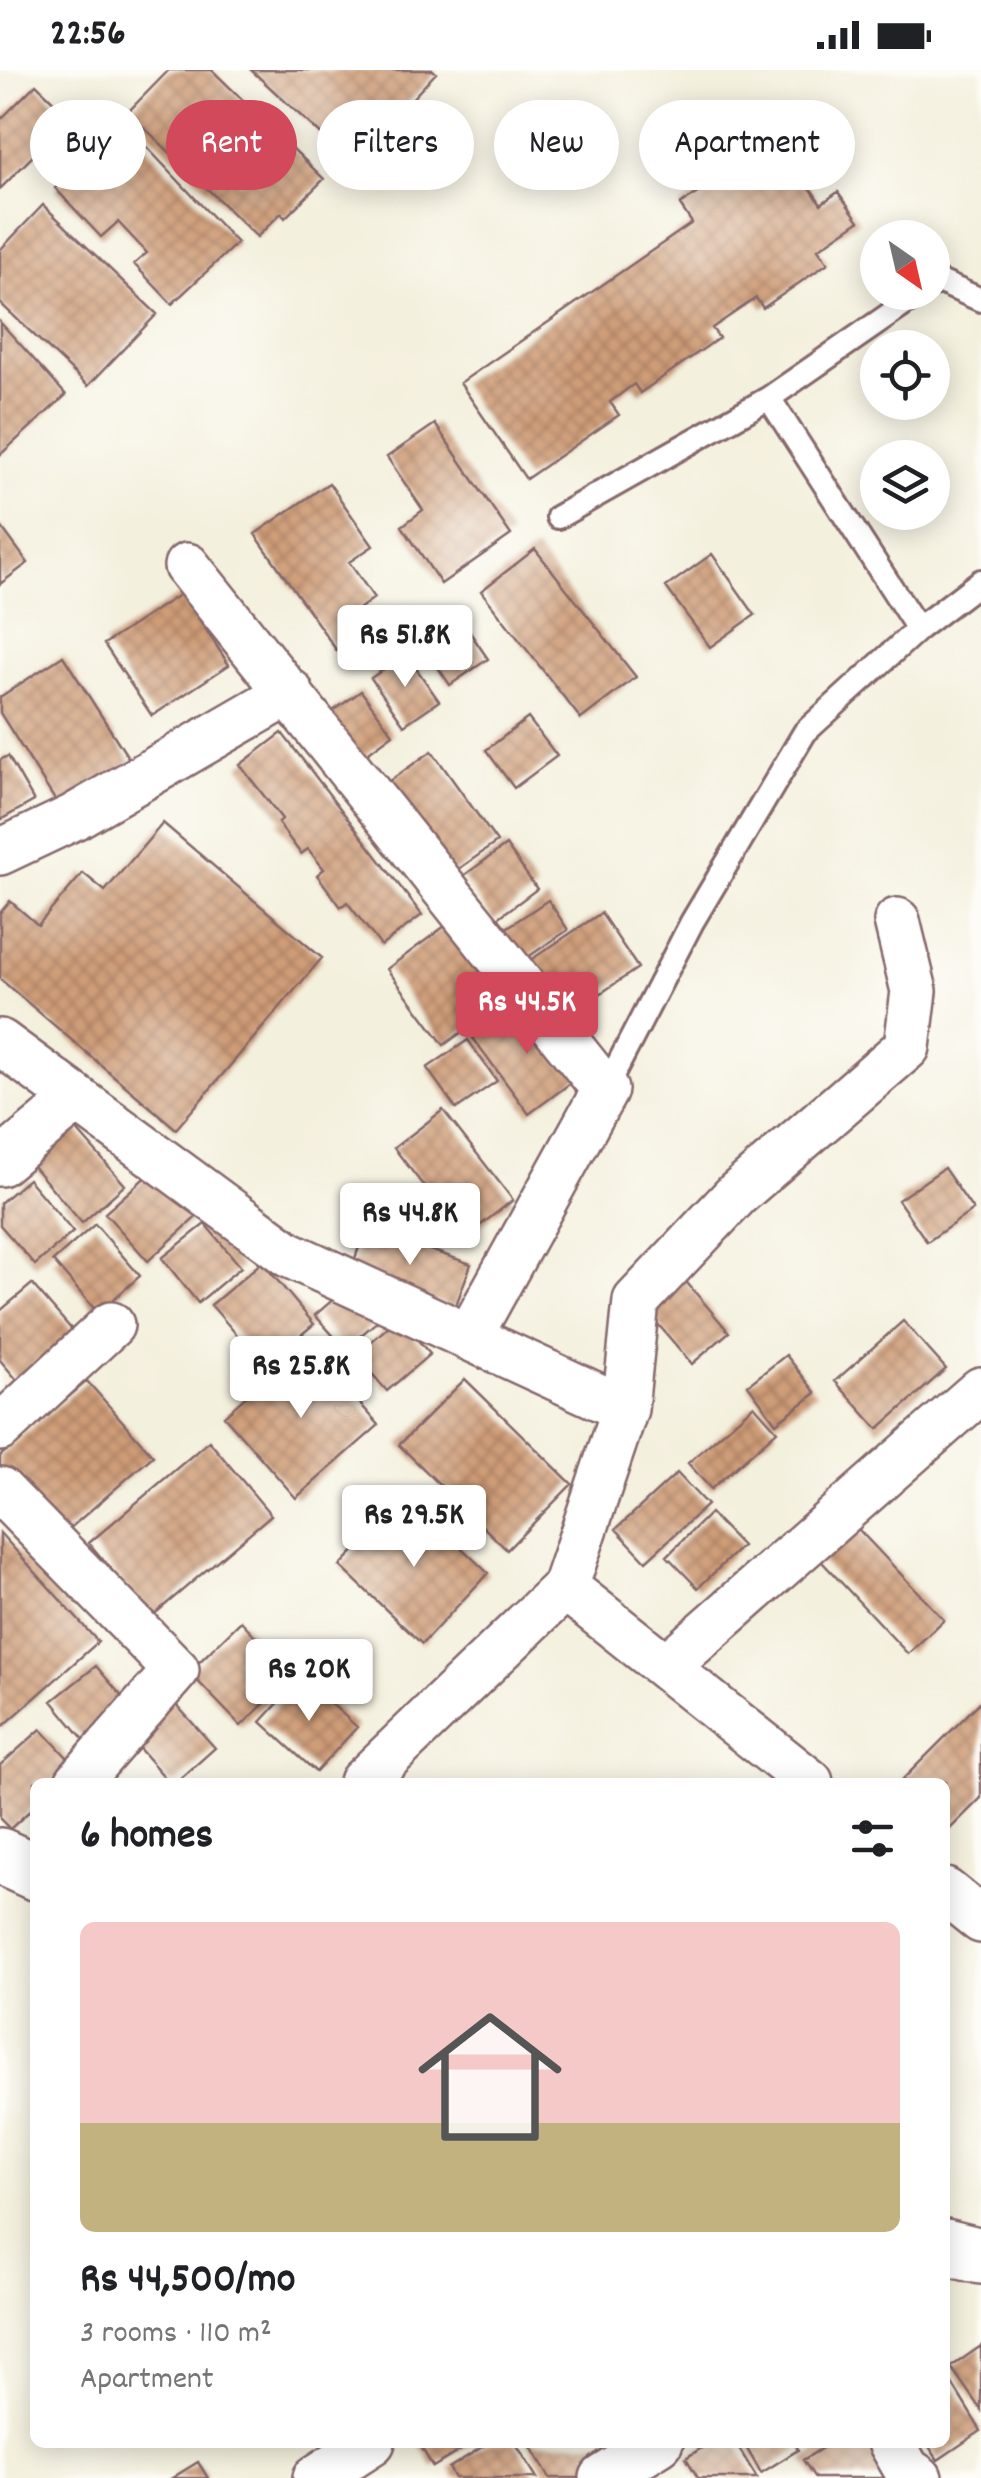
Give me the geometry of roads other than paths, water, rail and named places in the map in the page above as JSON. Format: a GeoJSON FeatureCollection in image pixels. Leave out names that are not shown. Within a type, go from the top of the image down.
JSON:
{"type":"FeatureCollection","features":[{"type":"Feature","properties":{"kind":"street"},"geometry":{"type":"LineString","coordinates":[[187,566],[605,1090],[469,1338]]}},
{"type":"Feature","properties":{"kind":"street"},"geometry":{"type":"LineString","coordinates":[[0,852],[74,817],[290,692]]}},
{"type":"Feature","properties":{"kind":"street"},"geometry":{"type":"LineString","coordinates":[[366,1778],[565,1587],[625,1409],[636,1301],[737,1194],[907,1047],[914,991],[897,921]]}},
{"type":"Feature","properties":{"kind":"street"},"geometry":{"type":"LineString","coordinates":[[0,1042],[288,1254],[625,1409]]}},
{"type":"Feature","properties":{"kind":"street"},"geometry":{"type":"LineString","coordinates":[[0,1163],[78,1099]]}},
{"type":"Feature","properties":{"kind":"street"},"geometry":{"type":"LineString","coordinates":[[0,1428],[111,1325]]}},
{"type":"Feature","properties":{"kind":"street"},"geometry":{"type":"LineString","coordinates":[[666,1667],[981,1390]]}},
{"type":"Feature","properties":{"kind":"street"},"geometry":{"type":"LineString","coordinates":[[0,1490],[176,1670],[82,1778]]}},
{"type":"Feature","properties":{"kind":"street"},"geometry":{"type":"LineString","coordinates":[[565,1587],[805,1778]]}},
{"type":"Feature","properties":{"kind":"street"},"geometry":{"type":"LineString","coordinates":[[950,1895],[981,1920]]}},
{"type":"Feature","properties":{"kind":"street"},"geometry":{"type":"LineString","coordinates":[[950,2248],[981,2256]]}},
{"type":"Feature","properties":{"kind":"street"},"geometry":{"type":"LineString","coordinates":[[316,2478],[363,2448]]}},
{"type":"Feature","properties":{"kind":"street"},"geometry":{"type":"LineString","coordinates":[[603,2478],[650,2448]]}},
{"type":"Feature","properties":{"kind":"lane"},"geometry":{"type":"LineString","coordinates":[[950,286],[981,300]]}},
{"type":"Feature","properties":{"kind":"lane"},"geometry":{"type":"LineString","coordinates":[[558,517],[768,398],[896,310]]}},
{"type":"Feature","properties":{"kind":"lane"},"geometry":{"type":"LineString","coordinates":[[768,398],[918,630]]}},
{"type":"Feature","properties":{"kind":"lane"},"geometry":{"type":"LineString","coordinates":[[605,1090],[692,922],[805,732],[918,630],[981,581]]}}]}
